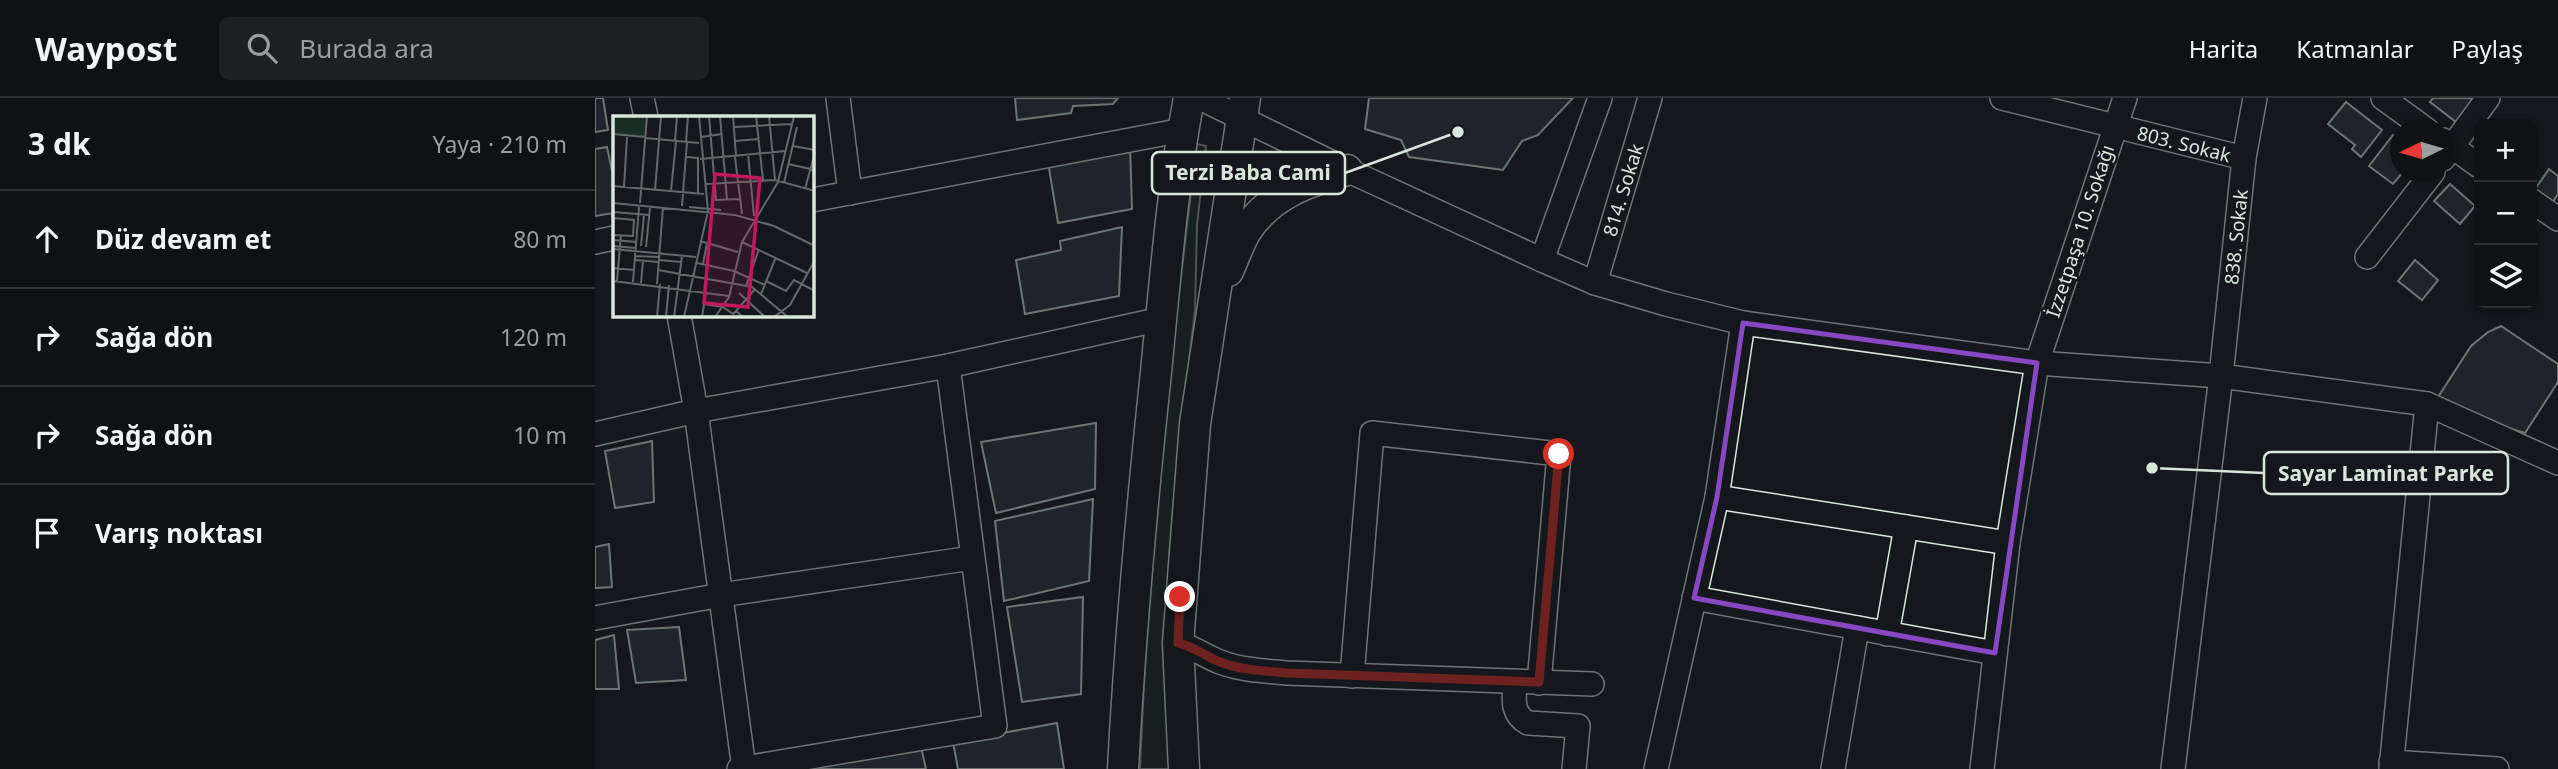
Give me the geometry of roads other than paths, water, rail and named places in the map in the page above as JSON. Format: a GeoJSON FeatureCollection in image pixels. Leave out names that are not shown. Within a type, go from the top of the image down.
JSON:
{"type":"FeatureCollection","features":[{"type":"Feature","properties":{"kind":"main road"},"geometry":{"type":"LineString","coordinates":[[1123,769],[1138,550],[1161,318],[1189,98]]}},
{"type":"Feature","properties":{"kind":"main road"},"geometry":{"type":"LineString","coordinates":[[1184,769],[1178,643],[1195,424],[1244,109]]}},
{"type":"Feature","properties":{"kind":"main road"},"geometry":{"type":"LineString","coordinates":[[1212,307],[1246,232],[1261,213],[1274,200],[1302,183],[1347,170]]}},
{"type":"Feature","properties":{"kind":"street"},"geometry":{"type":"LineString","coordinates":[[642,98],[646,116]]}},
{"type":"Feature","properties":{"kind":"street"},"geometry":{"type":"LineString","coordinates":[[838,98],[851,193]]}},
{"type":"Feature","properties":{"kind":"street"},"geometry":{"type":"LineString","coordinates":[[1200,98],[1244,109],[1347,170],[1542,260],[1595,283],[1655,301],[1743,323],[2037,363],[2221,376],[2427,404],[2558,463]]}},
{"type":"Feature","properties":{"kind":"street"},"geometry":{"type":"LineString","coordinates":[[1542,260],[1600,98]]}},
{"type":"Feature","properties":{"kind":"street","name":"814. Sokak"},"geometry":{"type":"LineString","coordinates":[[1595,283],[1650,98]]}},
{"type":"Feature","properties":{"kind":"street","name":"803. Sokak"},"geometry":{"type":"LineString","coordinates":[[2002,98],[2244,158]]}},
{"type":"Feature","properties":{"kind":"street","name":"İzzetpaşa 10. Sokağı"},"geometry":{"type":"LineString","coordinates":[[1982,769],[2008,543],[2037,363],[2125,98]]}},
{"type":"Feature","properties":{"kind":"street","name":"838. Sokak"},"geometry":{"type":"LineString","coordinates":[[2173,769],[2221,376],[2244,158],[2255,98]]}},
{"type":"Feature","properties":{"kind":"street"},"geometry":{"type":"LineString","coordinates":[[2383,98],[2412,119]]}},
{"type":"Feature","properties":{"kind":"street"},"geometry":{"type":"LineString","coordinates":[[2453,140],[2488,98]]}},
{"type":"Feature","properties":{"kind":"street"},"geometry":{"type":"LineString","coordinates":[[814,200],[1183,130]]}},
{"type":"Feature","properties":{"kind":"street"},"geometry":{"type":"LineString","coordinates":[[2453,153],[2474,163]]}},
{"type":"Feature","properties":{"kind":"street"},"geometry":{"type":"LineString","coordinates":[[2368,257],[2425,182]]}},
{"type":"Feature","properties":{"kind":"street"},"geometry":{"type":"LineString","coordinates":[[2537,204],[2558,219]]}},
{"type":"Feature","properties":{"kind":"street"},"geometry":{"type":"LineString","coordinates":[[595,242],[613,238]]}},
{"type":"Feature","properties":{"kind":"street"},"geometry":{"type":"LineString","coordinates":[[679,317],[696,411],[742,769],[995,726],[948,366]]}},
{"type":"Feature","properties":{"kind":"street"},"geometry":{"type":"LineString","coordinates":[[595,433],[696,411],[948,366],[1161,318]]}},
{"type":"Feature","properties":{"kind":"street"},"geometry":{"type":"LineString","coordinates":[[1656,769],[1717,497],[1743,323]]}},
{"type":"Feature","properties":{"kind":"street"},"geometry":{"type":"LineString","coordinates":[[2427,404],[2391,766],[2497,769]]}},
{"type":"Feature","properties":{"kind":"street"},"geometry":{"type":"LineString","coordinates":[[1352,676],[1372,433],[1559,454],[1539,682]]}},
{"type":"Feature","properties":{"kind":"street"},"geometry":{"type":"LineString","coordinates":[[1717,497],[2008,543]]}},
{"type":"Feature","properties":{"kind":"street"},"geometry":{"type":"LineString","coordinates":[[1887,634],[1906,527]]}},
{"type":"Feature","properties":{"kind":"street"},"geometry":{"type":"LineString","coordinates":[[595,618],[720,595],[972,558]]}},
{"type":"Feature","properties":{"kind":"street"},"geometry":{"type":"LineString","coordinates":[[1694,598],[1995,653]]}},
{"type":"Feature","properties":{"kind":"street"},"geometry":{"type":"LineString","coordinates":[[1833,769],[1857,628]]}},
{"type":"Feature","properties":{"kind":"street"},"geometry":{"type":"LineString","coordinates":[[1178,643],[1245,670],[1592,684]]}},
{"type":"Feature","properties":{"kind":"street"},"geometry":{"type":"LineString","coordinates":[[1515,681],[1514,706],[1523,720],[1528,723],[1578,726],[1574,769]]}},
{"type":"Feature","properties":{"kind":"place","name":"Terzi Baba Cami"},"geometry":{"type":"Point","coordinates":[1458,132]}},
{"type":"Feature","properties":{"kind":"place","name":"Sayar Laminat Parke"},"geometry":{"type":"Point","coordinates":[2152,468]}}]}
